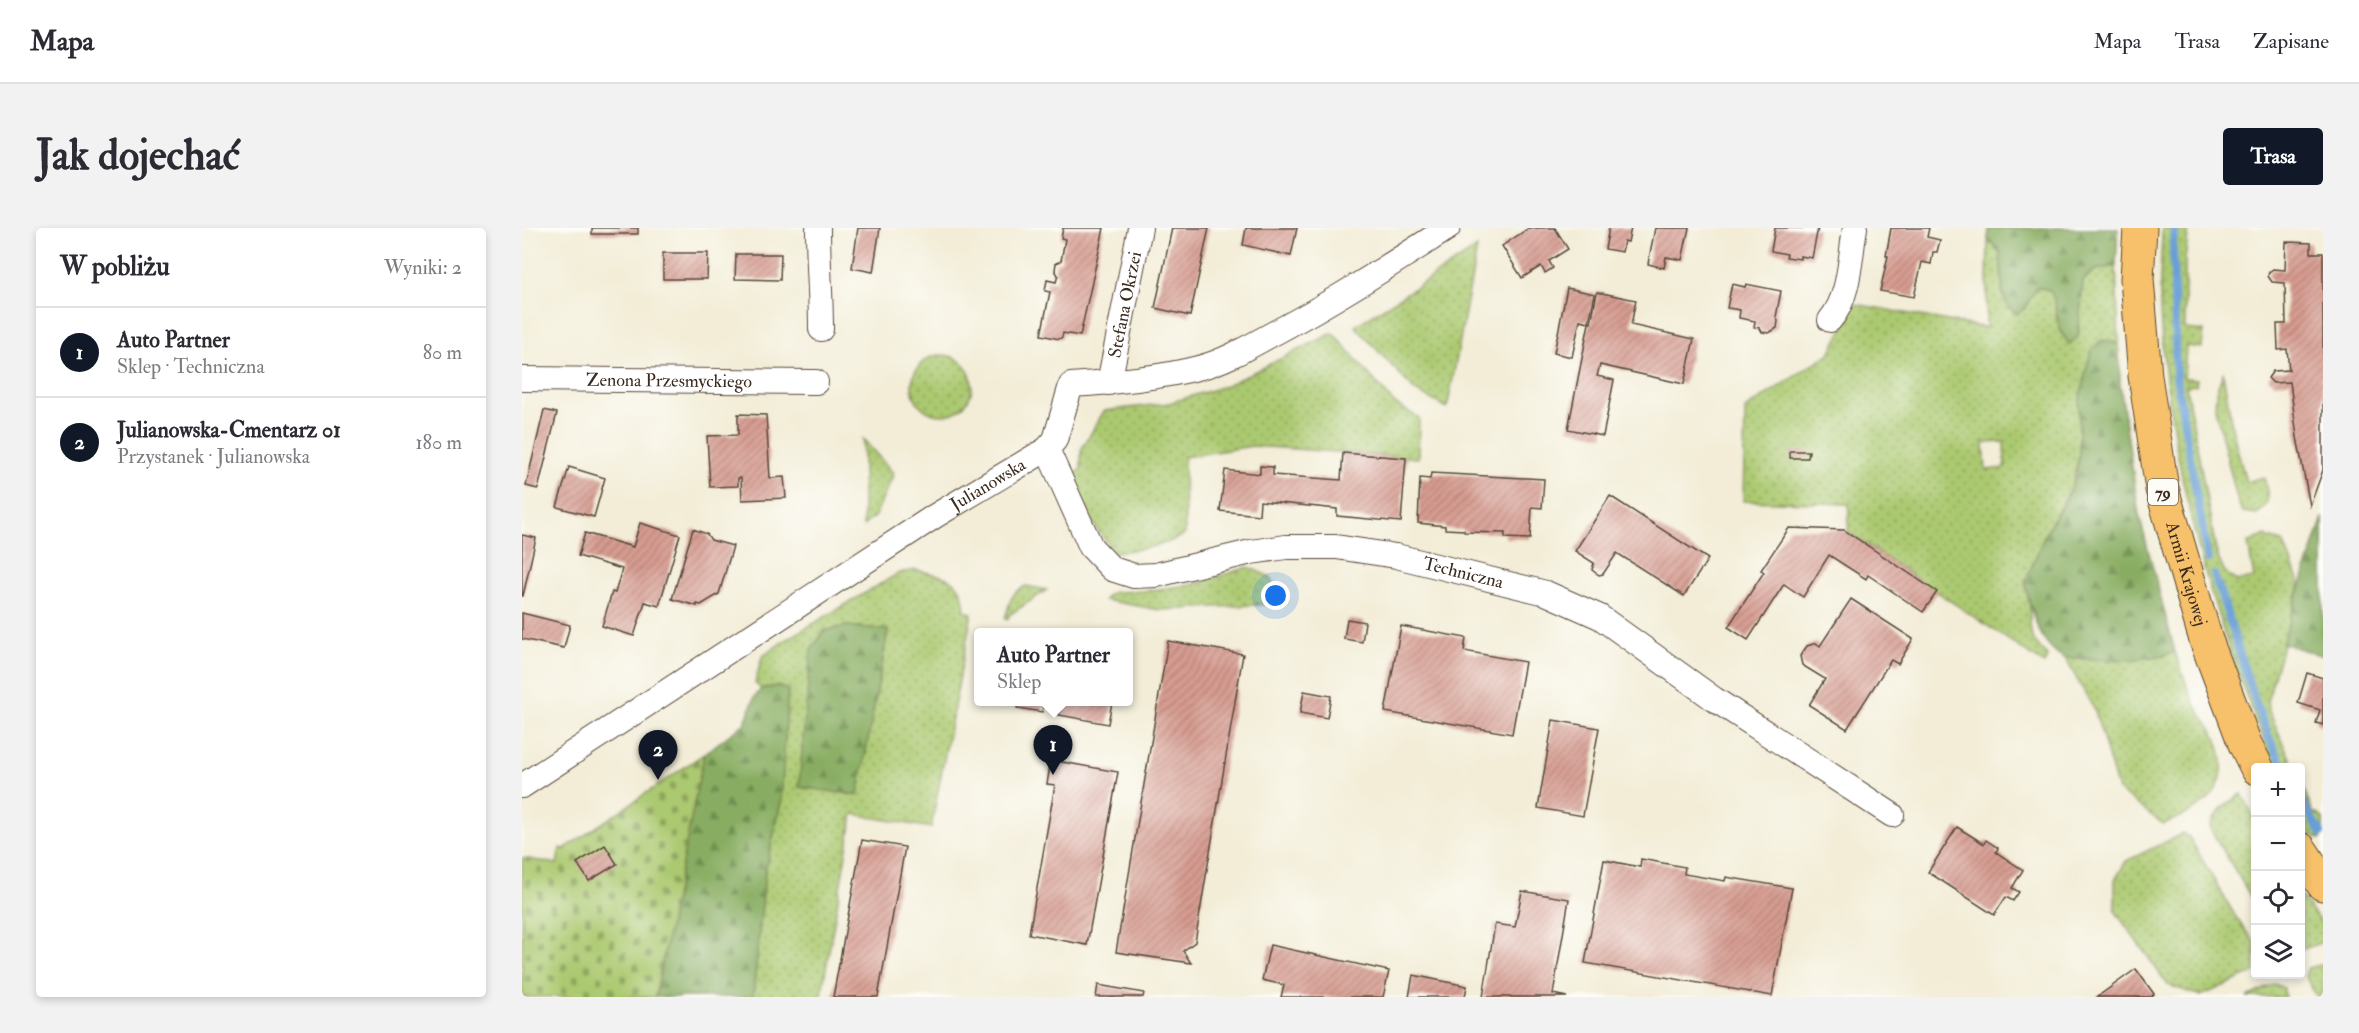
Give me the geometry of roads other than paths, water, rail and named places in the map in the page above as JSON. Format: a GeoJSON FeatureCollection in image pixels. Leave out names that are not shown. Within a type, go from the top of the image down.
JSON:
{"type":"FeatureCollection","features":[{"type":"Feature","properties":{"kind":"main road","name":"Armii Krajowej"},"geometry":{"type":"LineString","coordinates":[[2140,228],[2137,279],[2145,376],[2162,489],[2206,640],[2245,744],[2254,763]]}},
{"type":"Feature","properties":{"kind":"main road"},"geometry":{"type":"LineString","coordinates":[[2305,855],[2323,884]]}},
{"type":"Feature","properties":{"kind":"street"},"geometry":{"type":"LineString","coordinates":[[818,228],[821,329]]}},
{"type":"Feature","properties":{"kind":"street","name":"Stefana Okrzei"},"geometry":{"type":"LineString","coordinates":[[1109,383],[1140,228]]}},
{"type":"Feature","properties":{"kind":"street"},"geometry":{"type":"LineString","coordinates":[[1047,450],[1055,440],[1071,385],[1109,383],[1203,366],[1240,352],[1324,306],[1448,228]]}},
{"type":"Feature","properties":{"kind":"street"},"geometry":{"type":"LineString","coordinates":[[1830,320],[1838,311],[1843,296],[1855,228]]}},
{"type":"Feature","properties":{"kind":"street","name":"Zenona Przesmyckiego"},"geometry":{"type":"LineString","coordinates":[[522,379],[816,381]]}},
{"type":"Feature","properties":{"kind":"street","name":"Julianowska"},"geometry":{"type":"LineString","coordinates":[[522,786],[935,516],[1047,450]]}},
{"type":"Feature","properties":{"kind":"street","name":"Techniczna"},"geometry":{"type":"LineString","coordinates":[[1047,450],[1091,547],[1112,569],[1134,576],[1156,575],[1251,552],[1286,547],[1336,547],[1396,556],[1546,593],[1600,617],[1713,699],[1892,815]]}},
{"type":"Feature","properties":{"kind":"waterway"},"geometry":{"type":"LineString","coordinates":[[2174,228],[2176,377],[2208,559]]}},
{"type":"Feature","properties":{"kind":"waterway"},"geometry":{"type":"LineString","coordinates":[[2214,575],[2254,697],[2282,763]]}},
{"type":"Feature","properties":{"kind":"waterway"},"geometry":{"type":"LineString","coordinates":[[2305,806],[2321,833]]}},
{"type":"Feature","properties":{"kind":"place","name":"Auto Partner"},"geometry":{"type":"Point","coordinates":[1053,775]}},
{"type":"Feature","properties":{"kind":"place","name":"Julianowska-Cmentarz 01"},"geometry":{"type":"Point","coordinates":[658,780]}}]}
